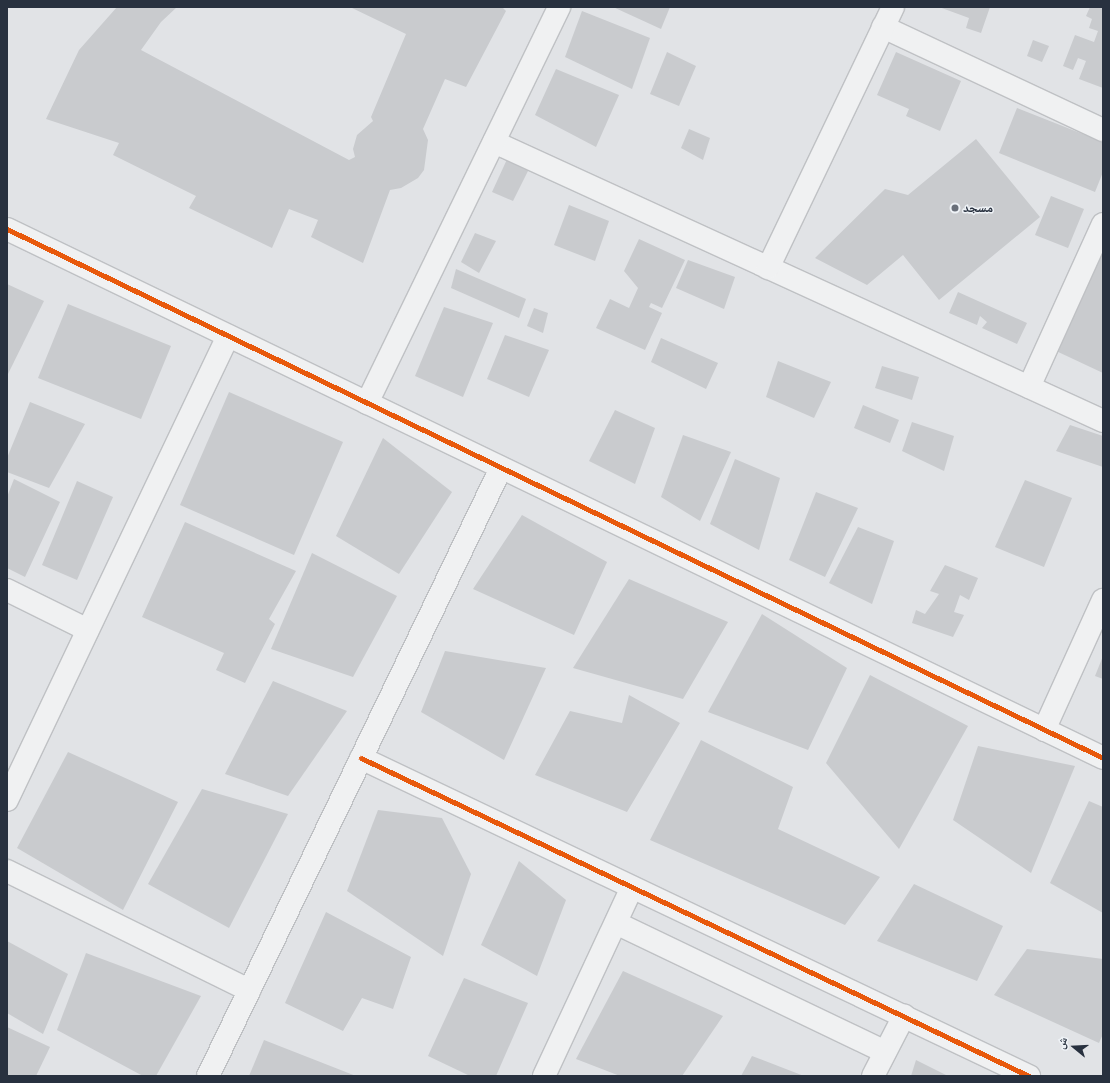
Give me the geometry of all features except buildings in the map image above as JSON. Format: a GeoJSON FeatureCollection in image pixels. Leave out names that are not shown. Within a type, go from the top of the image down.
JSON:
{"type":"FeatureCollection","features":[{"type":"Feature","properties":{"kind":"street"},"geometry":{"type":"LineString","coordinates":[[367,403],[559,7]]}},
{"type":"Feature","properties":{"kind":"street"},"geometry":{"type":"LineString","coordinates":[[768,268],[893,7]]}},
{"type":"Feature","properties":{"kind":"street"},"geometry":{"type":"LineString","coordinates":[[883,27],[1103,130]]}},
{"type":"Feature","properties":{"kind":"street"},"geometry":{"type":"LineString","coordinates":[[494,142],[1103,421]]}},
{"type":"Feature","properties":{"kind":"street"},"geometry":{"type":"LineString","coordinates":[[1029,387],[1103,224]]}},
{"type":"Feature","properties":{"kind":"street"},"geometry":{"type":"LineString","coordinates":[[7,230],[1103,758]]}},
{"type":"Feature","properties":{"kind":"street"},"geometry":{"type":"LineString","coordinates":[[7,800],[228,336]]}},
{"type":"Feature","properties":{"kind":"street"},"geometry":{"type":"LineString","coordinates":[[208,1076],[501,468]]}},
{"type":"Feature","properties":{"kind":"street"},"geometry":{"type":"LineString","coordinates":[[7,590],[88,630]]}},
{"type":"Feature","properties":{"kind":"street"},"geometry":{"type":"LineString","coordinates":[[1044,730],[1103,600]]}},
{"type":"Feature","properties":{"kind":"street"},"geometry":{"type":"LineString","coordinates":[[361,758],[1029,1076]]}},
{"type":"Feature","properties":{"kind":"street"},"geometry":{"type":"LineString","coordinates":[[7,871],[249,990]]}},
{"type":"Feature","properties":{"kind":"street"},"geometry":{"type":"LineString","coordinates":[[544,1076],[632,887]]}},
{"type":"Feature","properties":{"kind":"street"},"geometry":{"type":"LineString","coordinates":[[616,923],[884,1052]]}},
{"type":"Feature","properties":{"kind":"street"},"geometry":{"type":"LineString","coordinates":[[873,1076],[884,1052],[904,1016]]}},
{"type":"Feature","properties":{"kind":"cycle path"},"geometry":{"type":"LineString","coordinates":[[7,229],[1103,758]]}},
{"type":"Feature","properties":{"kind":"cycle path"},"geometry":{"type":"LineString","coordinates":[[361,758],[1029,1076]]}},
{"type":"Feature","properties":{"kind":"place","name":"مسجد"},"geometry":{"type":"Point","coordinates":[955,208]}}]}
